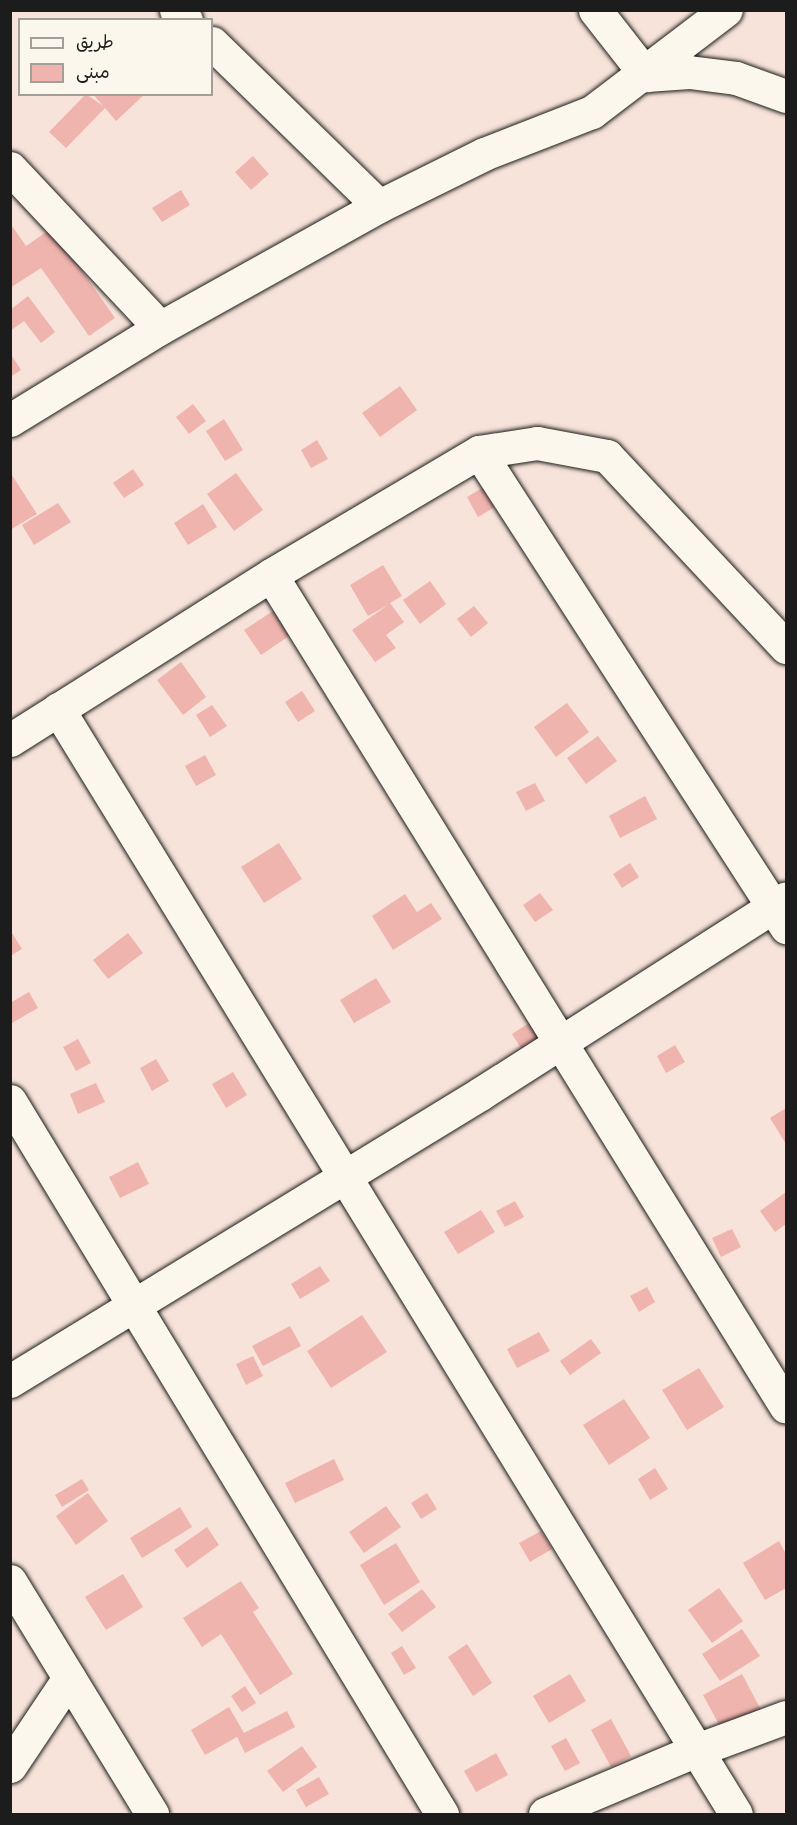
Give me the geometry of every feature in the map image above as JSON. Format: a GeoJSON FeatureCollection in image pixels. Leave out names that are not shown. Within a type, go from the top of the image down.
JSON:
{"type":"FeatureCollection","features":[{"type":"Feature","properties":{"kind":"street"},"geometry":{"type":"LineString","coordinates":[[596,10],[646,75]]}},
{"type":"Feature","properties":{"kind":"street"},"geometry":{"type":"LineString","coordinates":[[10,420],[160,328],[379,206],[484,154],[592,112],[646,75],[726,10]]}},
{"type":"Feature","properties":{"kind":"street"},"geometry":{"type":"LineString","coordinates":[[213,44],[379,206]]}},
{"type":"Feature","properties":{"kind":"street"},"geometry":{"type":"LineString","coordinates":[[646,75],[689,72],[736,78],[786,96]]}},
{"type":"Feature","properties":{"kind":"street"},"geometry":{"type":"LineString","coordinates":[[10,168],[160,328]]}},
{"type":"Feature","properties":{"kind":"street"},"geometry":{"type":"LineString","coordinates":[[10,740],[271,575],[479,452],[537,443],[607,456],[786,647]]}},
{"type":"Feature","properties":{"kind":"street"},"geometry":{"type":"LineString","coordinates":[[10,1381],[346,1176],[558,1042],[782,911],[479,452]]}},
{"type":"Feature","properties":{"kind":"street"},"geometry":{"type":"LineString","coordinates":[[271,575],[786,1407]]}},
{"type":"Feature","properties":{"kind":"street"},"geometry":{"type":"LineString","coordinates":[[58,709],[346,1176],[694,1751],[736,1815]]}},
{"type":"Feature","properties":{"kind":"street"},"geometry":{"type":"LineString","coordinates":[[10,1101],[442,1815]]}},
{"type":"Feature","properties":{"kind":"street"},"geometry":{"type":"LineString","coordinates":[[10,1581],[153,1815]]}},
{"type":"Feature","properties":{"kind":"street"},"geometry":{"type":"LineString","coordinates":[[10,1766],[69,1677]]}},
{"type":"Feature","properties":{"kind":"street"},"geometry":{"type":"LineString","coordinates":[[544,1815],[694,1751],[786,1717]]}},
{"type":"Feature","properties":{"kind":"building"},"geometry":{"type":"Polygon","coordinates":[[[84,96],[89,96],[103,106],[95,96],[143,96],[116,121],[105,108],[66,148],[49,132],[84,96]]]}},
{"type":"Feature","properties":{"kind":"building"},"geometry":{"type":"Polygon","coordinates":[[[253,156],[269,174],[251,190],[235,172],[253,156]]]}},
{"type":"Feature","properties":{"kind":"building"},"geometry":{"type":"Polygon","coordinates":[[[181,190],[190,205],[162,222],[152,208],[181,190]]]}},
{"type":"Feature","properties":{"kind":"building"},"geometry":{"type":"Polygon","coordinates":[[[12,226],[26,246],[52,228],[115,318],[89,336],[41,268],[10,288],[12,226]]]}},
{"type":"Feature","properties":{"kind":"building"},"geometry":{"type":"Polygon","coordinates":[[[28,296],[55,332],[41,343],[24,321],[10,331],[10,310],[28,296]]]}},
{"type":"Feature","properties":{"kind":"building"},"geometry":{"type":"Polygon","coordinates":[[[10,353],[21,370],[10,377],[10,353]]]}},
{"type":"Feature","properties":{"kind":"building"},"geometry":{"type":"Polygon","coordinates":[[[400,386],[417,410],[380,437],[362,413],[400,386]]]}},
{"type":"Feature","properties":{"kind":"building"},"geometry":{"type":"Polygon","coordinates":[[[193,404],[206,421],[189,434],[176,417],[193,404]]]}},
{"type":"Feature","properties":{"kind":"building"},"geometry":{"type":"Polygon","coordinates":[[[224,419],[243,450],[225,461],[206,431],[224,419]]]}},
{"type":"Feature","properties":{"kind":"building"},"geometry":{"type":"Polygon","coordinates":[[[317,440],[328,459],[311,468],[301,450],[317,440]]]}},
{"type":"Feature","properties":{"kind":"building"},"geometry":{"type":"Polygon","coordinates":[[[133,469],[144,485],[124,498],[113,483],[133,469]]]}},
{"type":"Feature","properties":{"kind":"building"},"geometry":{"type":"Polygon","coordinates":[[[10,472],[37,514],[10,530],[10,472]]]}},
{"type":"Feature","properties":{"kind":"building"},"geometry":{"type":"Polygon","coordinates":[[[236,473],[263,510],[234,531],[207,494],[236,473]]]}},
{"type":"Feature","properties":{"kind":"building"},"geometry":{"type":"Polygon","coordinates":[[[489,484],[500,504],[478,517],[467,497],[489,484]]]}},
{"type":"Feature","properties":{"kind":"building"},"geometry":{"type":"Polygon","coordinates":[[[58,503],[71,522],[34,545],[22,525],[58,503]]]}},
{"type":"Feature","properties":{"kind":"building"},"geometry":{"type":"Polygon","coordinates":[[[203,504],[217,527],[188,545],[174,523],[203,504]]]}},
{"type":"Feature","properties":{"kind":"building"},"geometry":{"type":"Polygon","coordinates":[[[383,565],[402,596],[390,603],[404,622],[386,635],[396,648],[375,662],[352,630],[388,605],[368,616],[350,585],[383,565]]]}},
{"type":"Feature","properties":{"kind":"building"},"geometry":{"type":"Polygon","coordinates":[[[430,581],[446,604],[420,624],[403,600],[430,581]]]}},
{"type":"Feature","properties":{"kind":"building"},"geometry":{"type":"Polygon","coordinates":[[[474,606],[488,623],[471,637],[457,619],[474,606]]]}},
{"type":"Feature","properties":{"kind":"building"},"geometry":{"type":"Polygon","coordinates":[[[276,609],[292,634],[261,655],[244,630],[276,609]]]}},
{"type":"Feature","properties":{"kind":"building"},"geometry":{"type":"Polygon","coordinates":[[[181,662],[206,697],[183,715],[157,680],[181,662]]]}},
{"type":"Feature","properties":{"kind":"building"},"geometry":{"type":"Polygon","coordinates":[[[302,691],[315,711],[298,722],[285,702],[302,691]]]}},
{"type":"Feature","properties":{"kind":"building"},"geometry":{"type":"Polygon","coordinates":[[[567,703],[589,732],[556,757],[534,727],[567,703]]]}},
{"type":"Feature","properties":{"kind":"building"},"geometry":{"type":"Polygon","coordinates":[[[212,705],[227,726],[210,737],[196,715],[212,705]]]}},
{"type":"Feature","properties":{"kind":"building"},"geometry":{"type":"Polygon","coordinates":[[[598,736],[617,761],[586,784],[567,758],[598,736]]]}},
{"type":"Feature","properties":{"kind":"building"},"geometry":{"type":"Polygon","coordinates":[[[205,755],[216,775],[196,786],[185,766],[205,755]]]}},
{"type":"Feature","properties":{"kind":"building"},"geometry":{"type":"Polygon","coordinates":[[[535,783],[545,801],[526,811],[516,792],[535,783]]]}},
{"type":"Feature","properties":{"kind":"building"},"geometry":{"type":"Polygon","coordinates":[[[645,796],[657,819],[620,838],[609,816],[645,796]]]}},
{"type":"Feature","properties":{"kind":"building"},"geometry":{"type":"Polygon","coordinates":[[[279,843],[302,879],[264,903],[241,867],[279,843]]]}},
{"type":"Feature","properties":{"kind":"building"},"geometry":{"type":"Polygon","coordinates":[[[630,863],[639,877],[622,888],[613,874],[630,863]]]}},
{"type":"Feature","properties":{"kind":"building"},"geometry":{"type":"Polygon","coordinates":[[[540,893],[553,910],[535,922],[523,905],[540,893]]]}},
{"type":"Feature","properties":{"kind":"building"},"geometry":{"type":"Polygon","coordinates":[[[405,894],[417,912],[431,903],[442,919],[393,950],[372,916],[405,894]]]}},
{"type":"Feature","properties":{"kind":"building"},"geometry":{"type":"Polygon","coordinates":[[[10,930],[22,949],[10,956],[10,930]]]}},
{"type":"Feature","properties":{"kind":"building"},"geometry":{"type":"Polygon","coordinates":[[[128,933],[143,953],[108,979],[93,960],[128,933]]]}},
{"type":"Feature","properties":{"kind":"building"},"geometry":{"type":"Polygon","coordinates":[[[376,978],[391,1002],[354,1023],[340,1000],[376,978]]]}},
{"type":"Feature","properties":{"kind":"building"},"geometry":{"type":"Polygon","coordinates":[[[29,992],[38,1008],[10,1024],[10,1003],[29,992]]]}},
{"type":"Feature","properties":{"kind":"building"},"geometry":{"type":"Polygon","coordinates":[[[529,1023],[541,1042],[524,1053],[512,1034],[529,1023]]]}},
{"type":"Feature","properties":{"kind":"building"},"geometry":{"type":"Polygon","coordinates":[[[78,1039],[91,1063],[76,1071],[63,1047],[78,1039]]]}},
{"type":"Feature","properties":{"kind":"building"},"geometry":{"type":"Polygon","coordinates":[[[675,1045],[685,1062],[666,1073],[657,1056],[675,1045]]]}},
{"type":"Feature","properties":{"kind":"building"},"geometry":{"type":"Polygon","coordinates":[[[156,1059],[169,1081],[152,1091],[140,1068],[156,1059]]]}},
{"type":"Feature","properties":{"kind":"building"},"geometry":{"type":"Polygon","coordinates":[[[233,1072],[247,1095],[226,1108],[212,1084],[233,1072]]]}},
{"type":"Feature","properties":{"kind":"building"},"geometry":{"type":"Polygon","coordinates":[[[96,1083],[105,1102],[78,1114],[70,1094],[96,1083]]]}},
{"type":"Feature","properties":{"kind":"building"},"geometry":{"type":"Polygon","coordinates":[[[786,1108],[786,1144],[770,1118],[786,1108]]]}},
{"type":"Feature","properties":{"kind":"building"},"geometry":{"type":"Polygon","coordinates":[[[138,1162],[149,1184],[120,1198],[109,1177],[138,1162]]]}},
{"type":"Feature","properties":{"kind":"building"},"geometry":{"type":"Polygon","coordinates":[[[786,1192],[786,1224],[775,1232],[760,1211],[786,1192]]]}},
{"type":"Feature","properties":{"kind":"building"},"geometry":{"type":"Polygon","coordinates":[[[515,1201],[524,1217],[505,1227],[496,1211],[515,1201]]]}},
{"type":"Feature","properties":{"kind":"building"},"geometry":{"type":"Polygon","coordinates":[[[481,1210],[495,1232],[458,1254],[444,1232],[481,1210]]]}},
{"type":"Feature","properties":{"kind":"building"},"geometry":{"type":"Polygon","coordinates":[[[732,1229],[741,1247],[721,1257],[712,1238],[732,1229]]]}},
{"type":"Feature","properties":{"kind":"building"},"geometry":{"type":"Polygon","coordinates":[[[320,1266],[330,1281],[300,1299],[291,1284],[320,1266]]]}},
{"type":"Feature","properties":{"kind":"building"},"geometry":{"type":"Polygon","coordinates":[[[647,1287],[655,1302],[639,1312],[630,1296],[647,1287]]]}},
{"type":"Feature","properties":{"kind":"building"},"geometry":{"type":"Polygon","coordinates":[[[362,1315],[387,1352],[331,1388],[307,1351],[362,1315]]]}},
{"type":"Feature","properties":{"kind":"building"},"geometry":{"type":"Polygon","coordinates":[[[290,1326],[301,1346],[263,1366],[252,1346],[290,1326]]]}},
{"type":"Feature","properties":{"kind":"building"},"geometry":{"type":"Polygon","coordinates":[[[539,1332],[550,1351],[517,1368],[507,1349],[539,1332]]]}},
{"type":"Feature","properties":{"kind":"building"},"geometry":{"type":"Polygon","coordinates":[[[591,1339],[601,1353],[570,1375],[560,1361],[591,1339]]]}},
{"type":"Feature","properties":{"kind":"building"},"geometry":{"type":"Polygon","coordinates":[[[253,1356],[263,1376],[246,1385],[236,1364],[253,1356]]]}},
{"type":"Feature","properties":{"kind":"building"},"geometry":{"type":"Polygon","coordinates":[[[699,1368],[724,1407],[687,1430],[662,1390],[699,1368]]]}},
{"type":"Feature","properties":{"kind":"building"},"geometry":{"type":"Polygon","coordinates":[[[624,1399],[650,1438],[609,1465],[583,1425],[624,1399]]]}},
{"type":"Feature","properties":{"kind":"building"},"geometry":{"type":"Polygon","coordinates":[[[334,1459],[344,1480],[295,1503],[285,1483],[334,1459]]]}},
{"type":"Feature","properties":{"kind":"building"},"geometry":{"type":"Polygon","coordinates":[[[655,1468],[668,1489],[650,1500],[638,1479],[655,1468]]]}},
{"type":"Feature","properties":{"kind":"building"},"geometry":{"type":"Polygon","coordinates":[[[82,1479],[89,1490],[62,1507],[55,1495],[82,1479]]]}},
{"type":"Feature","properties":{"kind":"building"},"geometry":{"type":"Polygon","coordinates":[[[88,1493],[108,1521],[76,1545],[56,1516],[88,1493]]]}},
{"type":"Feature","properties":{"kind":"building"},"geometry":{"type":"Polygon","coordinates":[[[427,1493],[437,1509],[421,1519],[411,1503],[427,1493]]]}},
{"type":"Feature","properties":{"kind":"building"},"geometry":{"type":"Polygon","coordinates":[[[386,1506],[401,1527],[364,1553],[349,1532],[386,1506]]]}},
{"type":"Feature","properties":{"kind":"building"},"geometry":{"type":"Polygon","coordinates":[[[180,1507],[192,1527],[142,1558],[130,1538],[180,1507]]]}},
{"type":"Feature","properties":{"kind":"building"},"geometry":{"type":"Polygon","coordinates":[[[207,1527],[219,1545],[187,1568],[174,1550],[207,1527]]]}},
{"type":"Feature","properties":{"kind":"building"},"geometry":{"type":"Polygon","coordinates":[[[541,1531],[552,1549],[530,1562],[519,1543],[541,1531]]]}},
{"type":"Feature","properties":{"kind":"building"},"geometry":{"type":"Polygon","coordinates":[[[779,1541],[786,1554],[786,1588],[765,1600],[743,1563],[779,1541]]]}},
{"type":"Feature","properties":{"kind":"building"},"geometry":{"type":"Polygon","coordinates":[[[396,1543],[420,1582],[384,1605],[360,1565],[396,1543]]]}},
{"type":"Feature","properties":{"kind":"building"},"geometry":{"type":"Polygon","coordinates":[[[123,1574],[143,1607],[106,1630],[85,1597],[123,1574]]]}},
{"type":"Feature","properties":{"kind":"building"},"geometry":{"type":"Polygon","coordinates":[[[241,1581],[259,1608],[253,1612],[293,1674],[260,1695],[221,1634],[202,1647],[183,1618],[241,1581]]]}},
{"type":"Feature","properties":{"kind":"building"},"geometry":{"type":"Polygon","coordinates":[[[719,1588],[743,1621],[712,1643],[688,1610],[719,1588]]]}},
{"type":"Feature","properties":{"kind":"building"},"geometry":{"type":"Polygon","coordinates":[[[422,1589],[436,1607],[402,1632],[388,1614],[422,1589]]]}},
{"type":"Feature","properties":{"kind":"building"},"geometry":{"type":"Polygon","coordinates":[[[742,1629],[760,1656],[720,1681],[702,1654],[742,1629]]]}},
{"type":"Feature","properties":{"kind":"building"},"geometry":{"type":"Polygon","coordinates":[[[467,1644],[492,1683],[473,1696],[448,1657],[467,1644]]]}},
{"type":"Feature","properties":{"kind":"building"},"geometry":{"type":"Polygon","coordinates":[[[402,1646],[416,1668],[404,1675],[391,1653],[402,1646]]]}},
{"type":"Feature","properties":{"kind":"building"},"geometry":{"type":"Polygon","coordinates":[[[570,1674],[586,1701],[549,1723],[533,1696],[570,1674]]]}},
{"type":"Feature","properties":{"kind":"building"},"geometry":{"type":"Polygon","coordinates":[[[742,1674],[762,1712],[723,1732],[703,1695],[742,1674]]]}},
{"type":"Feature","properties":{"kind":"building"},"geometry":{"type":"Polygon","coordinates":[[[245,1686],[256,1703],[242,1712],[231,1696],[245,1686]]]}},
{"type":"Feature","properties":{"kind":"building"},"geometry":{"type":"Polygon","coordinates":[[[229,1707],[244,1733],[287,1711],[295,1727],[245,1753],[237,1737],[205,1755],[191,1730],[229,1707]]]}},
{"type":"Feature","properties":{"kind":"building"},"geometry":{"type":"Polygon","coordinates":[[[611,1719],[631,1756],[611,1767],[591,1730],[611,1719]]]}},
{"type":"Feature","properties":{"kind":"building"},"geometry":{"type":"Polygon","coordinates":[[[566,1738],[580,1763],[565,1771],[551,1746],[566,1738]]]}},
{"type":"Feature","properties":{"kind":"building"},"geometry":{"type":"Polygon","coordinates":[[[302,1746],[317,1767],[283,1792],[267,1771],[302,1746]]]}},
{"type":"Feature","properties":{"kind":"building"},"geometry":{"type":"Polygon","coordinates":[[[496,1753],[508,1775],[476,1792],[464,1771],[496,1753]]]}},
{"type":"Feature","properties":{"kind":"building"},"geometry":{"type":"Polygon","coordinates":[[[319,1777],[329,1794],[306,1807],[296,1790],[319,1777]]]}}]}
